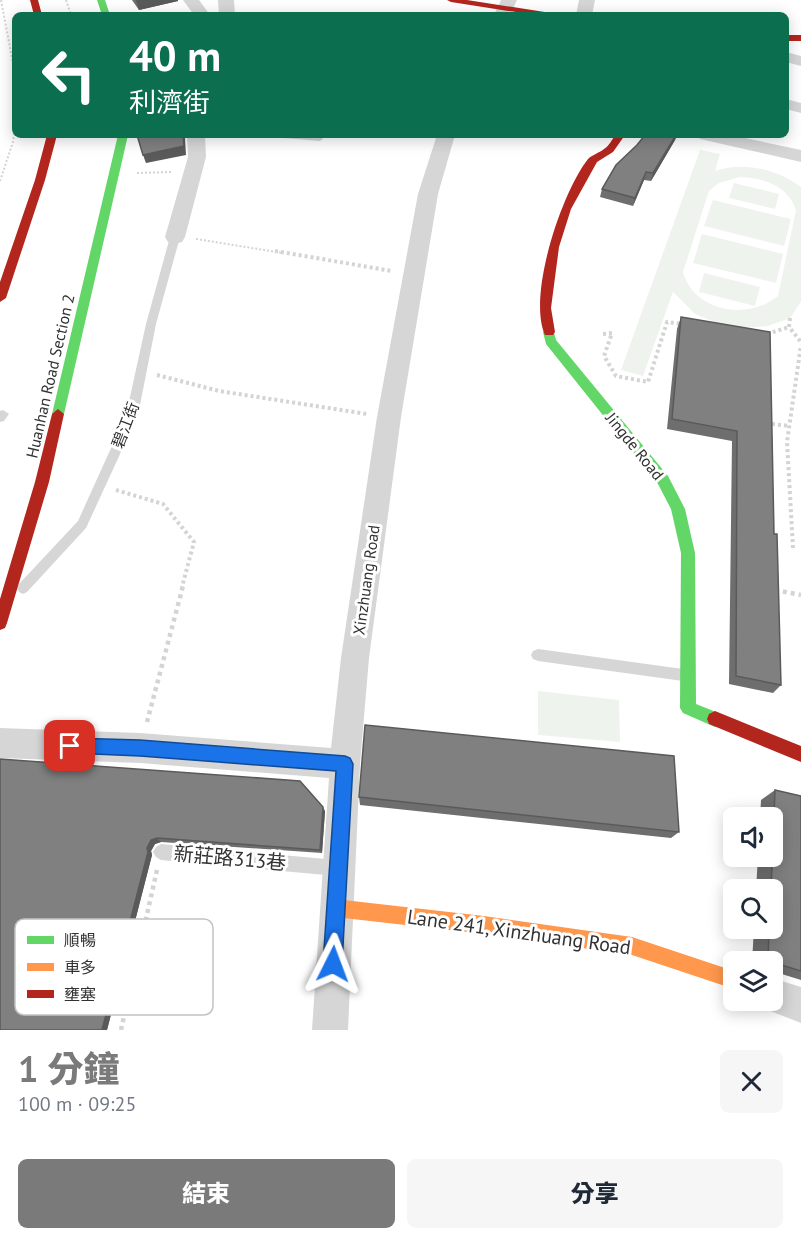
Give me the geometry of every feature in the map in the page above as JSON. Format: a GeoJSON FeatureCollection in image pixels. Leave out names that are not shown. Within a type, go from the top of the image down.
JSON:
{"type":"FeatureCollection","features":[{"type":"Feature","properties":{"kind":"street"},"geometry":{"type":"LineString","coordinates":[[451,0],[528,12]]}},
{"type":"Feature","properties":{"kind":"street"},"geometry":{"type":"LineString","coordinates":[[0,298],[44,170],[51,138]]}},
{"type":"Feature","properties":{"kind":"street","name":"Huanhan Road Section 2"},"geometry":{"type":"LineString","coordinates":[[0,623],[42,482],[122,138]]}},
{"type":"Feature","properties":{"kind":"street"},"geometry":{"type":"LineString","coordinates":[[175,237],[197,158],[196,138]]}},
{"type":"Feature","properties":{"kind":"street","name":"Xinzhuang Road"},"geometry":{"type":"LineString","coordinates":[[330,1030],[335,908],[347,732],[355,658],[389,417],[428,194],[445,138]]}},
{"type":"Feature","properties":{"kind":"street","name":"Jingde Road"},"geometry":{"type":"LineString","coordinates":[[618,138],[610,150],[593,160],[566,209],[554,247],[545,308],[550,341],[663,480],[678,509],[688,553],[688,708],[801,754]]}},
{"type":"Feature","properties":{"kind":"street"},"geometry":{"type":"LineString","coordinates":[[720,138],[801,156]]}},
{"type":"Feature","properties":{"kind":"street"},"geometry":{"type":"LineString","coordinates":[[0,743],[140,748],[345,764]]}},
{"type":"Feature","properties":{"kind":"street","name":"Lane 241, Xinzhuang Road"},"geometry":{"type":"LineString","coordinates":[[335,908],[484,925],[632,946],[723,976]]}},
{"type":"Feature","properties":{"kind":"street"},"geometry":{"type":"LineString","coordinates":[[783,998],[801,1005]]}},
{"type":"Feature","properties":{"kind":"lane","name":"碧江街"},"geometry":{"type":"LineString","coordinates":[[23,588],[82,524],[132,415],[141,370],[175,237]]}},
{"type":"Feature","properties":{"kind":"lane"},"geometry":{"type":"LineString","coordinates":[[538,654],[687,675]]}},
{"type":"Feature","properties":{"kind":"lane","name":"新莊路313巷"},"geometry":{"type":"LineString","coordinates":[[161,852],[338,868]]}},
{"type":"Feature","properties":{"kind":"path"},"geometry":{"type":"LineString","coordinates":[[1,0],[12,58]]}},
{"type":"Feature","properties":{"kind":"path"},"geometry":{"type":"LineString","coordinates":[[0,181],[13,138]]}},
{"type":"Feature","properties":{"kind":"path"},"geometry":{"type":"LineString","coordinates":[[115,174],[193,172]]}},
{"type":"Feature","properties":{"kind":"path"},"geometry":{"type":"LineString","coordinates":[[175,237],[226,242],[349,267],[414,273]]}},
{"type":"Feature","properties":{"kind":"path"},"geometry":{"type":"LineString","coordinates":[[790,318],[789,327],[801,344],[787,442],[793,548]]}},
{"type":"Feature","properties":{"kind":"path"},"geometry":{"type":"LineString","coordinates":[[603,334],[612,333],[604,356],[616,376],[648,382],[667,322],[689,324]]}},
{"type":"Feature","properties":{"kind":"path"},"geometry":{"type":"LineString","coordinates":[[765,335],[789,327]]}},
{"type":"Feature","properties":{"kind":"path"},"geometry":{"type":"LineString","coordinates":[[141,370],[219,391],[389,417]]}},
{"type":"Feature","properties":{"kind":"path"},"geometry":{"type":"LineString","coordinates":[[772,424],[790,426]]}},
{"type":"Feature","properties":{"kind":"path"},"geometry":{"type":"LineString","coordinates":[[100,485],[163,504],[194,542],[140,748]]}},
{"type":"Feature","properties":{"kind":"path"},"geometry":{"type":"LineString","coordinates":[[771,589],[801,595]]}},
{"type":"Feature","properties":{"kind":"path","name":"新莊路313巷"},"geometry":{"type":"LineString","coordinates":[[146,919],[161,852]]}},
{"type":"Feature","properties":{"kind":"path","name":"新莊路313巷"},"geometry":{"type":"LineString","coordinates":[[121,1030],[124,1015]]}},
{"type":"Feature","properties":{"kind":"shaded area"},"geometry":{"type":"Polygon","coordinates":[[[700,150],[720,154],[715,171],[737,167],[760,168],[771,171],[801,187],[801,302],[790,318],[768,326],[742,328],[719,324],[695,314],[673,292],[643,376],[621,370],[700,150]],[[740,177],[719,183],[709,191],[683,272],[689,286],[698,296],[710,304],[723,308],[738,310],[752,308],[766,304],[778,296],[796,210],[787,194],[774,184],[740,177]]]}},
{"type":"Feature","properties":{"kind":"shaded area"},"geometry":{"type":"Polygon","coordinates":[[[734,183],[779,194],[775,209],[729,198],[734,183]]]}},
{"type":"Feature","properties":{"kind":"shaded area"},"geometry":{"type":"Polygon","coordinates":[[[713,200],[791,219],[784,246],[704,226],[713,200]]]}},
{"type":"Feature","properties":{"kind":"shaded area"},"geometry":{"type":"Polygon","coordinates":[[[702,234],[783,254],[776,283],[693,263],[702,234]]]}},
{"type":"Feature","properties":{"kind":"shaded area"},"geometry":{"type":"Polygon","coordinates":[[[704,273],[760,287],[755,306],[699,292],[704,273]]]}},
{"type":"Feature","properties":{"kind":"shaded area"},"geometry":{"type":"Polygon","coordinates":[[[538,691],[619,700],[620,742],[538,735],[538,691]]]}},
{"type":"Feature","properties":{"kind":"building"},"geometry":{"type":"Polygon","coordinates":[[[138,138],[183,138],[184,146],[143,155],[138,138]]]}},
{"type":"Feature","properties":{"kind":"building"},"geometry":{"type":"Polygon","coordinates":[[[643,138],[674,138],[653,173],[646,172],[635,198],[602,189],[616,165],[643,138]]]}},
{"type":"Feature","properties":{"kind":"building"},"geometry":{"type":"Polygon","coordinates":[[[681,317],[770,332],[774,534],[777,534],[781,685],[736,676],[737,431],[672,419],[681,317]]]}},
{"type":"Feature","properties":{"kind":"building"},"geometry":{"type":"Polygon","coordinates":[[[365,725],[674,756],[679,832],[359,797],[365,725]]]}},
{"type":"Feature","properties":{"kind":"building"},"geometry":{"type":"Polygon","coordinates":[[[0,759],[300,781],[323,807],[320,850],[157,838],[151,840],[147,848],[148,852],[131,919],[15,919],[15,1015],[106,1015],[102,1030],[0,1030],[0,759]]]}},
{"type":"Feature","properties":{"kind":"building"},"geometry":{"type":"Polygon","coordinates":[[[775,790],[801,796],[801,971],[783,966],[783,951],[768,951],[769,939],[783,939],[783,879],[771,879],[772,867],[783,867],[783,807],[774,807],[775,790]]]}},
{"type":"Feature","properties":{"kind":"traffic: fast"},"geometry":{"type":"LineString","coordinates":[[101,0],[105,12]]}},
{"type":"Feature","properties":{"kind":"traffic: fast"},"geometry":{"type":"LineString","coordinates":[[58,414],[122,138]]}},
{"type":"Feature","properties":{"kind":"traffic: fast"},"geometry":{"type":"LineString","coordinates":[[549,332],[550,341],[663,480],[678,509],[688,553],[688,708],[715,719]]}},
{"type":"Feature","properties":{"kind":"traffic: slow"},"geometry":{"type":"LineString","coordinates":[[335,908],[484,925],[632,946],[723,976]]}},
{"type":"Feature","properties":{"kind":"traffic: jam"},"geometry":{"type":"LineString","coordinates":[[34,0],[37,12]]}},
{"type":"Feature","properties":{"kind":"traffic: jam"},"geometry":{"type":"LineString","coordinates":[[451,0],[531,12]]}},
{"type":"Feature","properties":{"kind":"traffic: jam"},"geometry":{"type":"LineString","coordinates":[[789,38],[801,38]]}},
{"type":"Feature","properties":{"kind":"traffic: jam"},"geometry":{"type":"LineString","coordinates":[[0,298],[40,180],[51,138]]}},
{"type":"Feature","properties":{"kind":"traffic: jam"},"geometry":{"type":"LineString","coordinates":[[549,332],[545,308],[554,247],[566,209],[593,160],[610,150],[618,138]]}},
{"type":"Feature","properties":{"kind":"traffic: jam"},"geometry":{"type":"LineString","coordinates":[[0,623],[42,482],[58,414]]}},
{"type":"Feature","properties":{"kind":"traffic: jam"},"geometry":{"type":"LineString","coordinates":[[715,719],[801,754]]}},
{"type":"Feature","properties":{"kind":"route"},"geometry":{"type":"LineString","coordinates":[[70,746],[140,748],[345,764],[333,964]]}}]}
